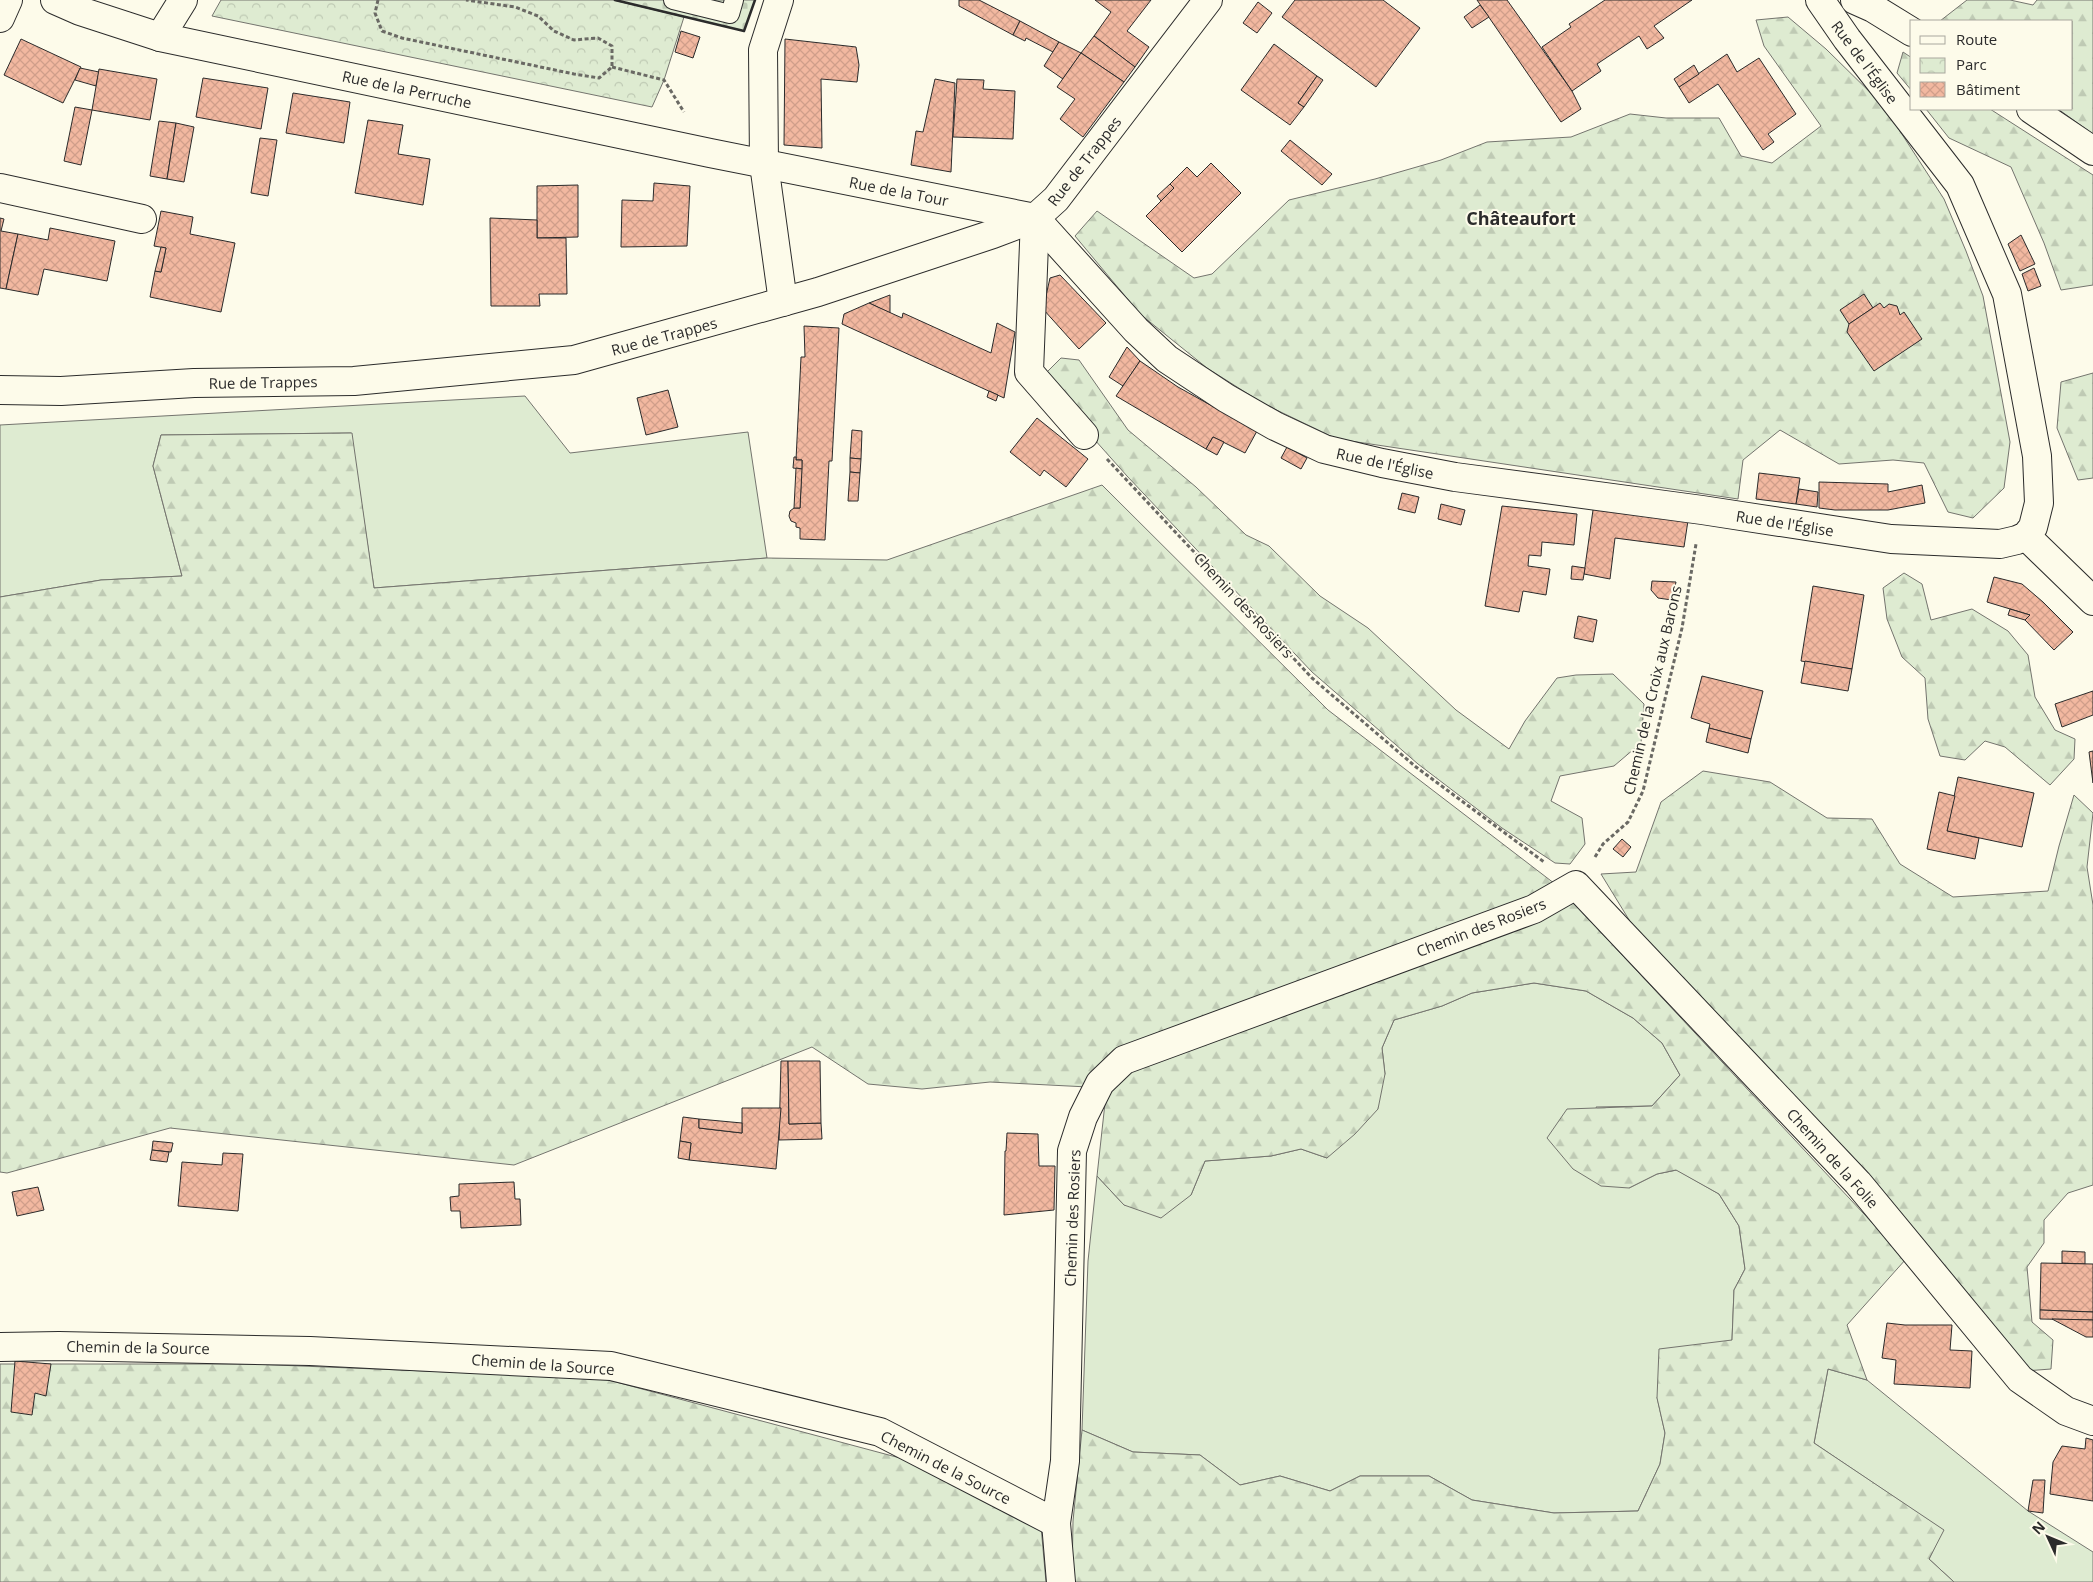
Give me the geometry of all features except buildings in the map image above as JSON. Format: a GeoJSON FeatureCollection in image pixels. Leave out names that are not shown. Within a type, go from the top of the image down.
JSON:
{"type":"FeatureCollection","features":[{"type":"Feature","properties":{"kind":"street"},"geometry":{"type":"LineString","coordinates":[[0,18],[8,0]]}},
{"type":"Feature","properties":{"kind":"street","name":"Rue de la Perruche"},"geometry":{"type":"LineString","coordinates":[[55,0],[84,5],[160,37],[764,164]]}},
{"type":"Feature","properties":{"kind":"street"},"geometry":{"type":"LineString","coordinates":[[160,37],[183,0]]}},
{"type":"Feature","properties":{"kind":"street"},"geometry":{"type":"LineString","coordinates":[[779,0],[763,50],[764,164],[783,302]]}},
{"type":"Feature","properties":{"kind":"street","name":"Rue de Trappes"},"geometry":{"type":"LineString","coordinates":[[0,390],[61,391],[194,383],[354,381],[574,360],[783,302],[983,237],[1035,218],[1056,199],[1208,0]]}},
{"type":"Feature","properties":{"kind":"street","name":"Rue de l'Église"},"geometry":{"type":"LineString","coordinates":[[1035,218],[1136,330],[1167,359],[1242,408],[1324,449],[1382,464],[1455,477],[1702,510],[1891,539],[2000,544],[2017,540],[2026,536],[2033,527],[2039,503],[2039,480],[2037,456],[2007,294],[1960,185],[1847,39],[1820,0]]}},
{"type":"Feature","properties":{"kind":"street"},"geometry":{"type":"LineString","coordinates":[[1855,0],[1873,8],[1910,31]]}},
{"type":"Feature","properties":{"kind":"street"},"geometry":{"type":"LineString","coordinates":[[2032,110],[2093,152]]}},
{"type":"Feature","properties":{"kind":"street","name":"Rue de la Tour"},"geometry":{"type":"LineString","coordinates":[[764,164],[1035,218]]}},
{"type":"Feature","properties":{"kind":"street"},"geometry":{"type":"LineString","coordinates":[[0,188],[142,219]]}},
{"type":"Feature","properties":{"kind":"street"},"geometry":{"type":"LineString","coordinates":[[1035,218],[1030,372],[1084,435]]}},
{"type":"Feature","properties":{"kind":"street"},"geometry":{"type":"LineString","coordinates":[[2026,536],[2093,601]]}},
{"type":"Feature","properties":{"kind":"street","name":"Chemin de la Folie"},"geometry":{"type":"LineString","coordinates":[[1576,885],[1858,1183],[2020,1380],[2066,1411],[2093,1421]]}},
{"type":"Feature","properties":{"kind":"street","name":"Chemin des Rosiers"},"geometry":{"type":"LineString","coordinates":[[1061,1582],[1056,1523],[1066,1461],[1072,1151],[1083,1117],[1100,1083],[1124,1060],[1534,909],[1576,885]]}},
{"type":"Feature","properties":{"kind":"street","name":"Chemin de la Source"},"geometry":{"type":"LineString","coordinates":[[0,1347],[59,1346],[310,1351],[612,1366],[880,1432],[1056,1523]]}},
{"type":"Feature","properties":{"kind":"lane"},"geometry":{"type":"LineString","coordinates":[[673,0],[730,14],[734,0]]}},
{"type":"Feature","properties":{"kind":"path"},"geometry":{"type":"LineString","coordinates":[[378,0],[375,13],[382,31],[402,38],[599,78],[612,67],[612,46],[598,38],[574,40],[554,31],[538,16],[515,7],[466,0]]}},
{"type":"Feature","properties":{"kind":"path"},"geometry":{"type":"LineString","coordinates":[[612,67],[664,80],[710,153]]}},
{"type":"Feature","properties":{"kind":"path","name":"Chemin des Rosiers"},"geometry":{"type":"LineString","coordinates":[[1084,435],[1312,678],[1416,767],[1576,885]]}},
{"type":"Feature","properties":{"kind":"path","name":"Chemin de la Croix aux Barons"},"geometry":{"type":"LineString","coordinates":[[1576,885],[1603,844],[1628,822],[1643,791],[1682,628],[1702,510]]}},
{"type":"Feature","properties":{"kind":"green space"},"geometry":{"type":"Polygon","coordinates":[[[221,0],[613,0],[684,17],[664,80],[652,107],[212,16],[221,0]]]}},
{"type":"Feature","properties":{"kind":"green space"},"geometry":{"type":"Polygon","coordinates":[[[615,0],[755,0],[744,31],[615,0]]]}},
{"type":"Feature","properties":{"kind":"green space"},"geometry":{"type":"Polygon","coordinates":[[[1967,0],[2010,0],[2033,5],[2037,0],[2093,0],[2093,134],[2059,110],[2073,110],[2073,20],[1941,20],[1967,0]]]}},
{"type":"Feature","properties":{"kind":"green space"},"geometry":{"type":"Polygon","coordinates":[[[1788,17],[1826,49],[1883,105],[1944,199],[1983,296],[2010,442],[2004,488],[1973,518],[1948,512],[1924,463],[1893,460],[1839,464],[1780,430],[1743,460],[1738,499],[1337,439],[1264,404],[1207,368],[1140,314],[1075,236],[1097,211],[1194,278],[1212,274],[1289,200],[1375,179],[1441,160],[1487,142],[1571,137],[1630,114],[1666,118],[1719,118],[1741,156],[1772,163],[1821,126],[1764,46],[1756,20],[1788,17]]]}},
{"type":"Feature","properties":{"kind":"green space"},"geometry":{"type":"Polygon","coordinates":[[[1903,52],[1910,57],[1910,89],[1897,73],[1903,52]]]}},
{"type":"Feature","properties":{"kind":"green space"},"geometry":{"type":"Polygon","coordinates":[[[1927,110],[1992,110],[2093,175],[2093,285],[2061,290],[2044,243],[2011,167],[1949,138],[1927,110]]]}},
{"type":"Feature","properties":{"kind":"green space"},"geometry":{"type":"Polygon","coordinates":[[[1061,358],[1079,360],[1128,430],[1196,487],[1246,535],[1269,546],[1320,596],[1368,628],[1456,710],[1509,749],[1525,721],[1557,678],[1576,675],[1613,674],[1644,704],[1641,743],[1614,766],[1560,776],[1551,801],[1582,818],[1585,844],[1570,864],[1555,863],[1502,828],[1418,764],[1312,672],[1127,476],[1053,393],[1047,372],[1061,358]]]}},
{"type":"Feature","properties":{"kind":"green space"},"geometry":{"type":"Polygon","coordinates":[[[2093,373],[2093,478],[2078,480],[2057,428],[2061,382],[2093,373]]]}},
{"type":"Feature","properties":{"kind":"green space"},"geometry":{"type":"Polygon","coordinates":[[[525,396],[570,453],[748,432],[767,558],[374,588],[351,433],[161,435],[153,466],[182,576],[101,580],[0,597],[0,425],[525,396]]]}},
{"type":"Feature","properties":{"kind":"green space"},"geometry":{"type":"Polygon","coordinates":[[[352,433],[374,588],[767,558],[887,560],[1102,485],[1328,710],[1559,887],[1088,1087],[990,1082],[922,1089],[868,1084],[812,1047],[514,1165],[170,1128],[7,1173],[0,1172],[0,597],[101,580],[182,576],[153,466],[161,435],[352,433]]]}},
{"type":"Feature","properties":{"kind":"green space"},"geometry":{"type":"Polygon","coordinates":[[[1904,573],[1922,584],[1931,620],[1972,609],[2008,631],[2028,655],[2035,697],[2055,730],[2075,739],[2074,759],[2050,785],[2005,747],[1985,741],[1965,760],[1940,756],[1928,719],[1925,678],[1902,657],[1887,619],[1883,588],[1904,573]]]}},
{"type":"Feature","properties":{"kind":"green space"},"geometry":{"type":"Polygon","coordinates":[[[1703,771],[1770,782],[1827,818],[1872,819],[1900,864],[1953,897],[2048,891],[2074,795],[2093,813],[2087,867],[2093,905],[2093,1185],[2068,1193],[2044,1220],[2044,1243],[2027,1267],[2032,1322],[2053,1340],[2051,1369],[2025,1371],[1887,1203],[1631,923],[1601,874],[1636,872],[1661,802],[1703,771]]]}},
{"type":"Feature","properties":{"kind":"green space"},"geometry":{"type":"Polygon","coordinates":[[[1568,897],[1906,1259],[1847,1325],[1867,1380],[1828,1369],[1814,1443],[1944,1530],[1929,1559],[1954,1582],[1072,1582],[1073,1521],[1082,1430],[1133,1452],[1200,1455],[1240,1485],[1280,1476],[1330,1491],[1360,1476],[1429,1476],[1472,1500],[1554,1513],[1638,1511],[1660,1464],[1665,1433],[1657,1398],[1659,1349],[1732,1340],[1734,1290],[1745,1269],[1739,1226],[1719,1194],[1676,1170],[1657,1174],[1629,1188],[1601,1186],[1573,1169],[1547,1138],[1567,1109],[1652,1106],[1680,1075],[1662,1043],[1633,1018],[1586,991],[1534,983],[1472,993],[1442,1006],[1394,1020],[1382,1048],[1385,1074],[1378,1109],[1355,1134],[1327,1158],[1301,1149],[1271,1156],[1205,1161],[1191,1195],[1161,1218],[1124,1205],[1097,1176],[1106,1094],[1128,1070],[1568,897]]]}},
{"type":"Feature","properties":{"kind":"green space"},"geometry":{"type":"Polygon","coordinates":[[[1534,983],[1586,991],[1633,1018],[1662,1043],[1680,1075],[1652,1106],[1596,1107],[1629,1188],[1657,1174],[1677,1170],[1719,1194],[1739,1226],[1745,1269],[1734,1290],[1732,1340],[1657,1397],[1665,1433],[1660,1464],[1638,1511],[1554,1513],[1472,1500],[1429,1476],[1360,1476],[1330,1491],[1280,1476],[1240,1485],[1200,1455],[1133,1452],[1082,1430],[1088,1261],[1097,1176],[1124,1205],[1191,1195],[1205,1161],[1271,1156],[1301,1149],[1327,1158],[1385,1074],[1382,1048],[1394,1020],[1442,1006],[1472,993],[1534,983]]]}},
{"type":"Feature","properties":{"kind":"green space"},"geometry":{"type":"Polygon","coordinates":[[[0,1364],[250,1364],[601,1378],[900,1458],[1040,1515],[1046,1582],[0,1582],[0,1364]]]}},
{"type":"Feature","properties":{"kind":"green space"},"geometry":{"type":"Polygon","coordinates":[[[1828,1369],[1867,1380],[2028,1511],[2093,1552],[2093,1582],[1954,1582],[1929,1559],[1943,1530],[1814,1443],[1828,1369]]]}},
{"type":"Feature","properties":{"kind":"wall"},"geometry":{"type":"LineString","coordinates":[[615,0],[744,31],[755,0]]}},
{"type":"Feature","properties":{"kind":"district","name":"Châteaufort"},"geometry":{"type":"Point","coordinates":[1521,218]}}]}
